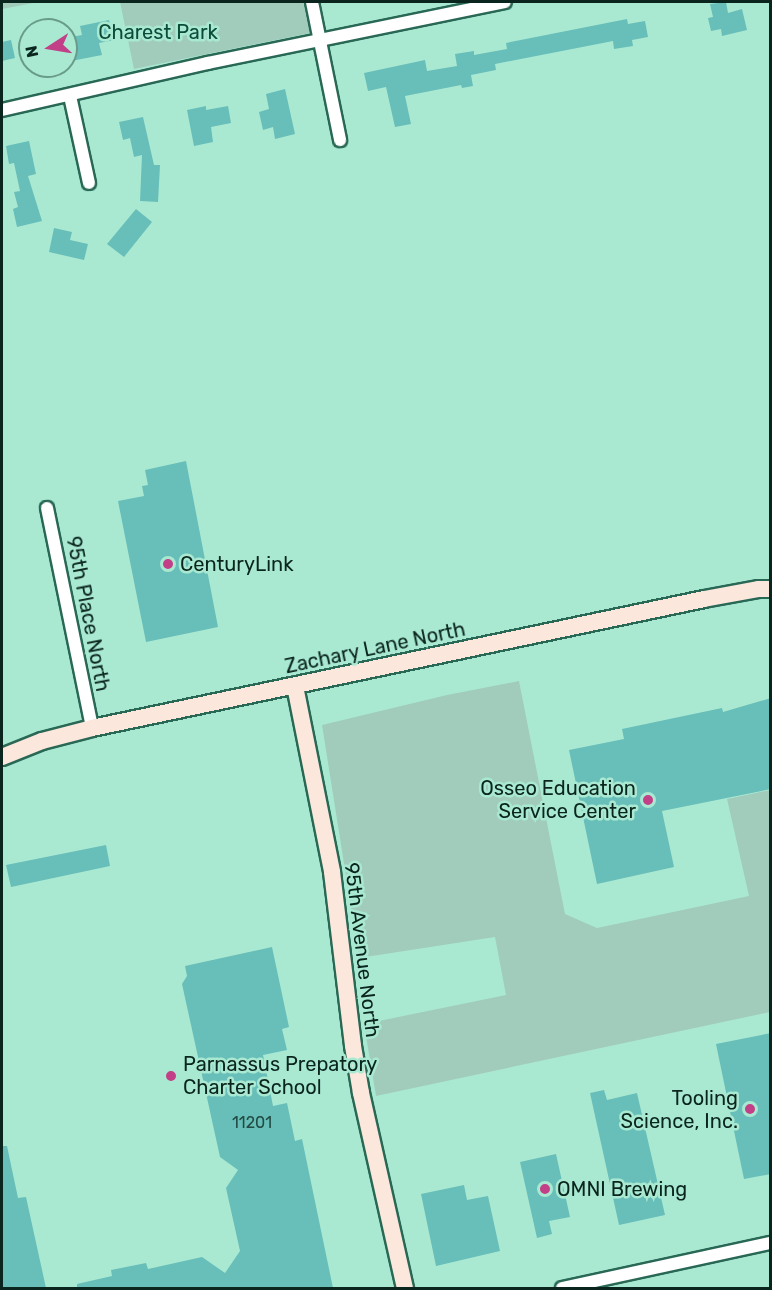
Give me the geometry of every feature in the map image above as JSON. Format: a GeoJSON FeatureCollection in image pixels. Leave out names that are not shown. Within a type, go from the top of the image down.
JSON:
{"type":"FeatureCollection","features":[{"type":"Feature","properties":{"kind":"main road","name":"Zachary Lane North"},"geometry":{"type":"LineString","coordinates":[[2,757],[42,741],[92,728],[767,587]]}},
{"type":"Feature","properties":{"kind":"main road","name":"95th Avenue North"},"geometry":{"type":"LineString","coordinates":[[294,686],[332,872],[353,1046],[361,1093],[405,1288]]}},
{"type":"Feature","properties":{"kind":"street"},"geometry":{"type":"LineString","coordinates":[[312,2],[340,140]]}},
{"type":"Feature","properties":{"kind":"street"},"geometry":{"type":"LineString","coordinates":[[2,110],[162,73],[505,2]]}},
{"type":"Feature","properties":{"kind":"street"},"geometry":{"type":"LineString","coordinates":[[70,96],[89,183]]}},
{"type":"Feature","properties":{"kind":"street","name":"95th Place North"},"geometry":{"type":"LineString","coordinates":[[47,508],[92,728]]}},
{"type":"Feature","properties":{"kind":"street"},"geometry":{"type":"LineString","coordinates":[[562,1288],[771,1243]]}},
{"type":"Feature","properties":{"kind":"green space"},"geometry":{"type":"Polygon","coordinates":[[[2,2],[39,2],[2,9],[2,2]]]}},
{"type":"Feature","properties":{"kind":"green space","name":"Charest Park"},"geometry":{"type":"Polygon","coordinates":[[[120,2],[303,2],[310,33],[134,69],[120,2]]]}},
{"type":"Feature","properties":{"kind":"green space"},"geometry":{"type":"Polygon","coordinates":[[[519,681],[565,914],[597,928],[749,896],[727,799],[770,790],[770,1012],[376,1096],[364,1024],[506,995],[495,937],[359,958],[322,725],[447,695],[519,681]]]}},
{"type":"Feature","properties":{"kind":"building"},"geometry":{"type":"Polygon","coordinates":[[[726,2],[728,13],[742,9],[747,30],[722,36],[721,29],[711,31],[708,18],[713,17],[710,4],[726,2]]]}},
{"type":"Feature","properties":{"kind":"building"},"geometry":{"type":"Polygon","coordinates":[[[627,19],[628,24],[645,21],[648,37],[632,40],[633,46],[614,49],[613,41],[495,64],[496,70],[471,75],[473,86],[462,88],[461,85],[405,96],[411,124],[395,127],[386,87],[368,91],[364,73],[425,60],[427,71],[457,66],[455,54],[474,51],[474,55],[507,49],[506,43],[627,19]]]}},
{"type":"Feature","properties":{"kind":"building"},"geometry":{"type":"Polygon","coordinates":[[[109,20],[114,40],[99,43],[102,55],[78,60],[78,36],[82,35],[80,26],[109,20]]]}},
{"type":"Feature","properties":{"kind":"building"},"geometry":{"type":"Polygon","coordinates":[[[11,40],[15,58],[2,61],[2,42],[11,40]]]}},
{"type":"Feature","properties":{"kind":"building"},"geometry":{"type":"Polygon","coordinates":[[[285,89],[295,134],[275,139],[273,127],[263,130],[259,112],[269,109],[266,94],[285,89]]]}},
{"type":"Feature","properties":{"kind":"building"},"geometry":{"type":"Polygon","coordinates":[[[206,106],[206,110],[228,106],[231,123],[211,127],[213,142],[194,146],[187,110],[206,106]]]}},
{"type":"Feature","properties":{"kind":"building"},"geometry":{"type":"Polygon","coordinates":[[[143,117],[154,165],[160,165],[158,202],[140,201],[142,155],[134,157],[130,138],[123,140],[119,122],[143,117]]]}},
{"type":"Feature","properties":{"kind":"building"},"geometry":{"type":"Polygon","coordinates":[[[29,141],[36,174],[28,176],[42,221],[17,227],[13,209],[18,207],[14,192],[20,191],[14,163],[9,164],[6,146],[29,141]]]}},
{"type":"Feature","properties":{"kind":"building"},"geometry":{"type":"Polygon","coordinates":[[[136,209],[152,222],[124,257],[107,244],[136,209]]]}},
{"type":"Feature","properties":{"kind":"building"},"geometry":{"type":"Polygon","coordinates":[[[54,228],[72,232],[70,240],[88,244],[84,260],[49,252],[54,228]]]}},
{"type":"Feature","properties":{"kind":"building","name":"CenturyLink"},"geometry":{"type":"Polygon","coordinates":[[[186,461],[218,627],[146,642],[118,501],[144,496],[142,486],[148,485],[145,470],[186,461]]]}},
{"type":"Feature","properties":{"kind":"building","name":"Osseo Education Service Center"},"geometry":{"type":"Polygon","coordinates":[[[771,698],[771,789],[662,811],[674,867],[597,884],[569,750],[624,739],[622,729],[722,708],[723,712],[771,698]]]}},
{"type":"Feature","properties":{"kind":"building"},"geometry":{"type":"Polygon","coordinates":[[[106,845],[110,866],[11,887],[6,865],[106,845]]]}},
{"type":"Feature","properties":{"kind":"building","name":"Parnassus Prepatory Charter School"},"geometry":{"type":"Polygon","coordinates":[[[272,947],[289,1027],[282,1029],[287,1050],[263,1055],[273,1106],[287,1103],[295,1141],[302,1139],[333,1288],[77,1288],[77,1284],[112,1276],[111,1270],[146,1263],[148,1269],[202,1257],[225,1273],[240,1251],[226,1188],[238,1170],[220,1157],[182,984],[187,976],[185,966],[272,947]]]}},
{"type":"Feature","properties":{"kind":"building","name":"Tooling Science, Inc."},"geometry":{"type":"Polygon","coordinates":[[[771,1033],[771,1174],[744,1179],[716,1044],[771,1033]]]}},
{"type":"Feature","properties":{"kind":"building"},"geometry":{"type":"Polygon","coordinates":[[[604,1090],[607,1100],[637,1093],[665,1215],[619,1225],[590,1093],[604,1090]]]}},
{"type":"Feature","properties":{"kind":"building"},"geometry":{"type":"Polygon","coordinates":[[[2,1146],[7,1146],[18,1198],[26,1197],[46,1288],[2,1288],[2,1146]]]}},
{"type":"Feature","properties":{"kind":"building","name":"OMNI Brewing"},"geometry":{"type":"Polygon","coordinates":[[[556,1154],[570,1217],[549,1221],[552,1234],[537,1238],[520,1162],[556,1154]]]}},
{"type":"Feature","properties":{"kind":"building"},"geometry":{"type":"Polygon","coordinates":[[[464,1185],[467,1200],[488,1196],[500,1251],[436,1266],[421,1194],[464,1185]]]}},
{"type":"Feature","properties":{"kind":"place","name":"CenturyLink"},"geometry":{"type":"Point","coordinates":[168,564]}},
{"type":"Feature","properties":{"kind":"place","name":"Osseo Education Service Center"},"geometry":{"type":"Point","coordinates":[648,800]}},
{"type":"Feature","properties":{"kind":"place","name":"Parnassus Prepatory Charter School"},"geometry":{"type":"Point","coordinates":[171,1076]}},
{"type":"Feature","properties":{"kind":"place","name":"Tooling Science, Inc."},"geometry":{"type":"Point","coordinates":[750,1109]}},
{"type":"Feature","properties":{"kind":"place","name":"OMNI Brewing"},"geometry":{"type":"Point","coordinates":[545,1189]}}]}
